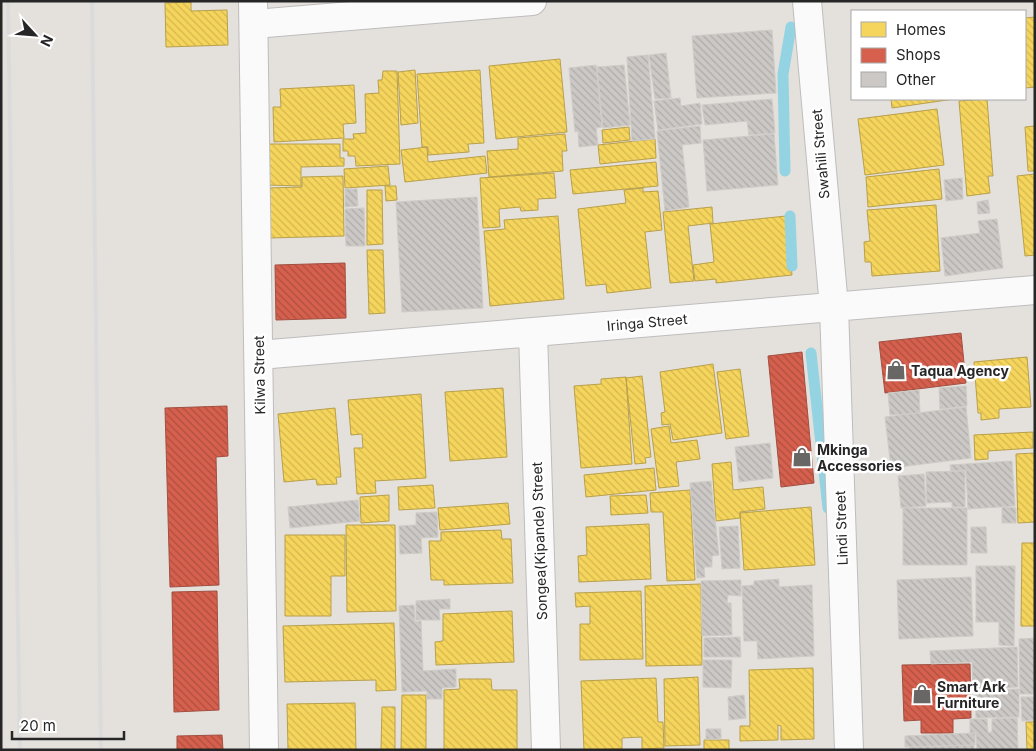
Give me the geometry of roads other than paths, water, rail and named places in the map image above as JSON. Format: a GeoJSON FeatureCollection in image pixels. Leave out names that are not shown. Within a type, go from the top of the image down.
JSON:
{"type":"FeatureCollection","features":[{"type":"Feature","properties":{"kind":"street"},"geometry":{"type":"LineString","coordinates":[[253,13],[532,1]]}},
{"type":"Feature","properties":{"kind":"street","name":"Swahili Street"},"geometry":{"type":"LineString","coordinates":[[807,1],[834,307]]}},
{"type":"Feature","properties":{"kind":"street","name":"Kilwa Street"},"geometry":{"type":"LineString","coordinates":[[253,13],[264,750]]}},
{"type":"Feature","properties":{"kind":"street","name":"Iringa Street"},"geometry":{"type":"LineString","coordinates":[[259,355],[1035,290]]}},
{"type":"Feature","properties":{"kind":"street","name":"Lindi Street"},"geometry":{"type":"LineString","coordinates":[[834,307],[849,750]]}},
{"type":"Feature","properties":{"kind":"street","name":"Songea(Kipande) Street"},"geometry":{"type":"LineString","coordinates":[[533,332],[546,750]]}},
{"type":"Feature","properties":{"kind":"waterway"},"geometry":{"type":"LineString","coordinates":[[785,171],[783,74],[791,27]]}},
{"type":"Feature","properties":{"kind":"waterway"},"geometry":{"type":"LineString","coordinates":[[790,216],[792,266]]}},
{"type":"Feature","properties":{"kind":"waterway"},"geometry":{"type":"LineString","coordinates":[[811,353],[828,508]]}},
{"type":"Feature","properties":{"kind":"railway"},"geometry":{"type":"LineString","coordinates":[[8,1],[20,750]]}},
{"type":"Feature","properties":{"kind":"railway"},"geometry":{"type":"LineString","coordinates":[[92,1],[101,750]]}},
{"type":"Feature","properties":{"kind":"place","name":"Taqua Agency"},"geometry":{"type":"Point","coordinates":[896,370]}},
{"type":"Feature","properties":{"kind":"place","name":"Mkinga Accessories"},"geometry":{"type":"Point","coordinates":[802,457]}},
{"type":"Feature","properties":{"kind":"place","name":"Smart Ark Furniture"},"geometry":{"type":"Point","coordinates":[922,694]}}]}
